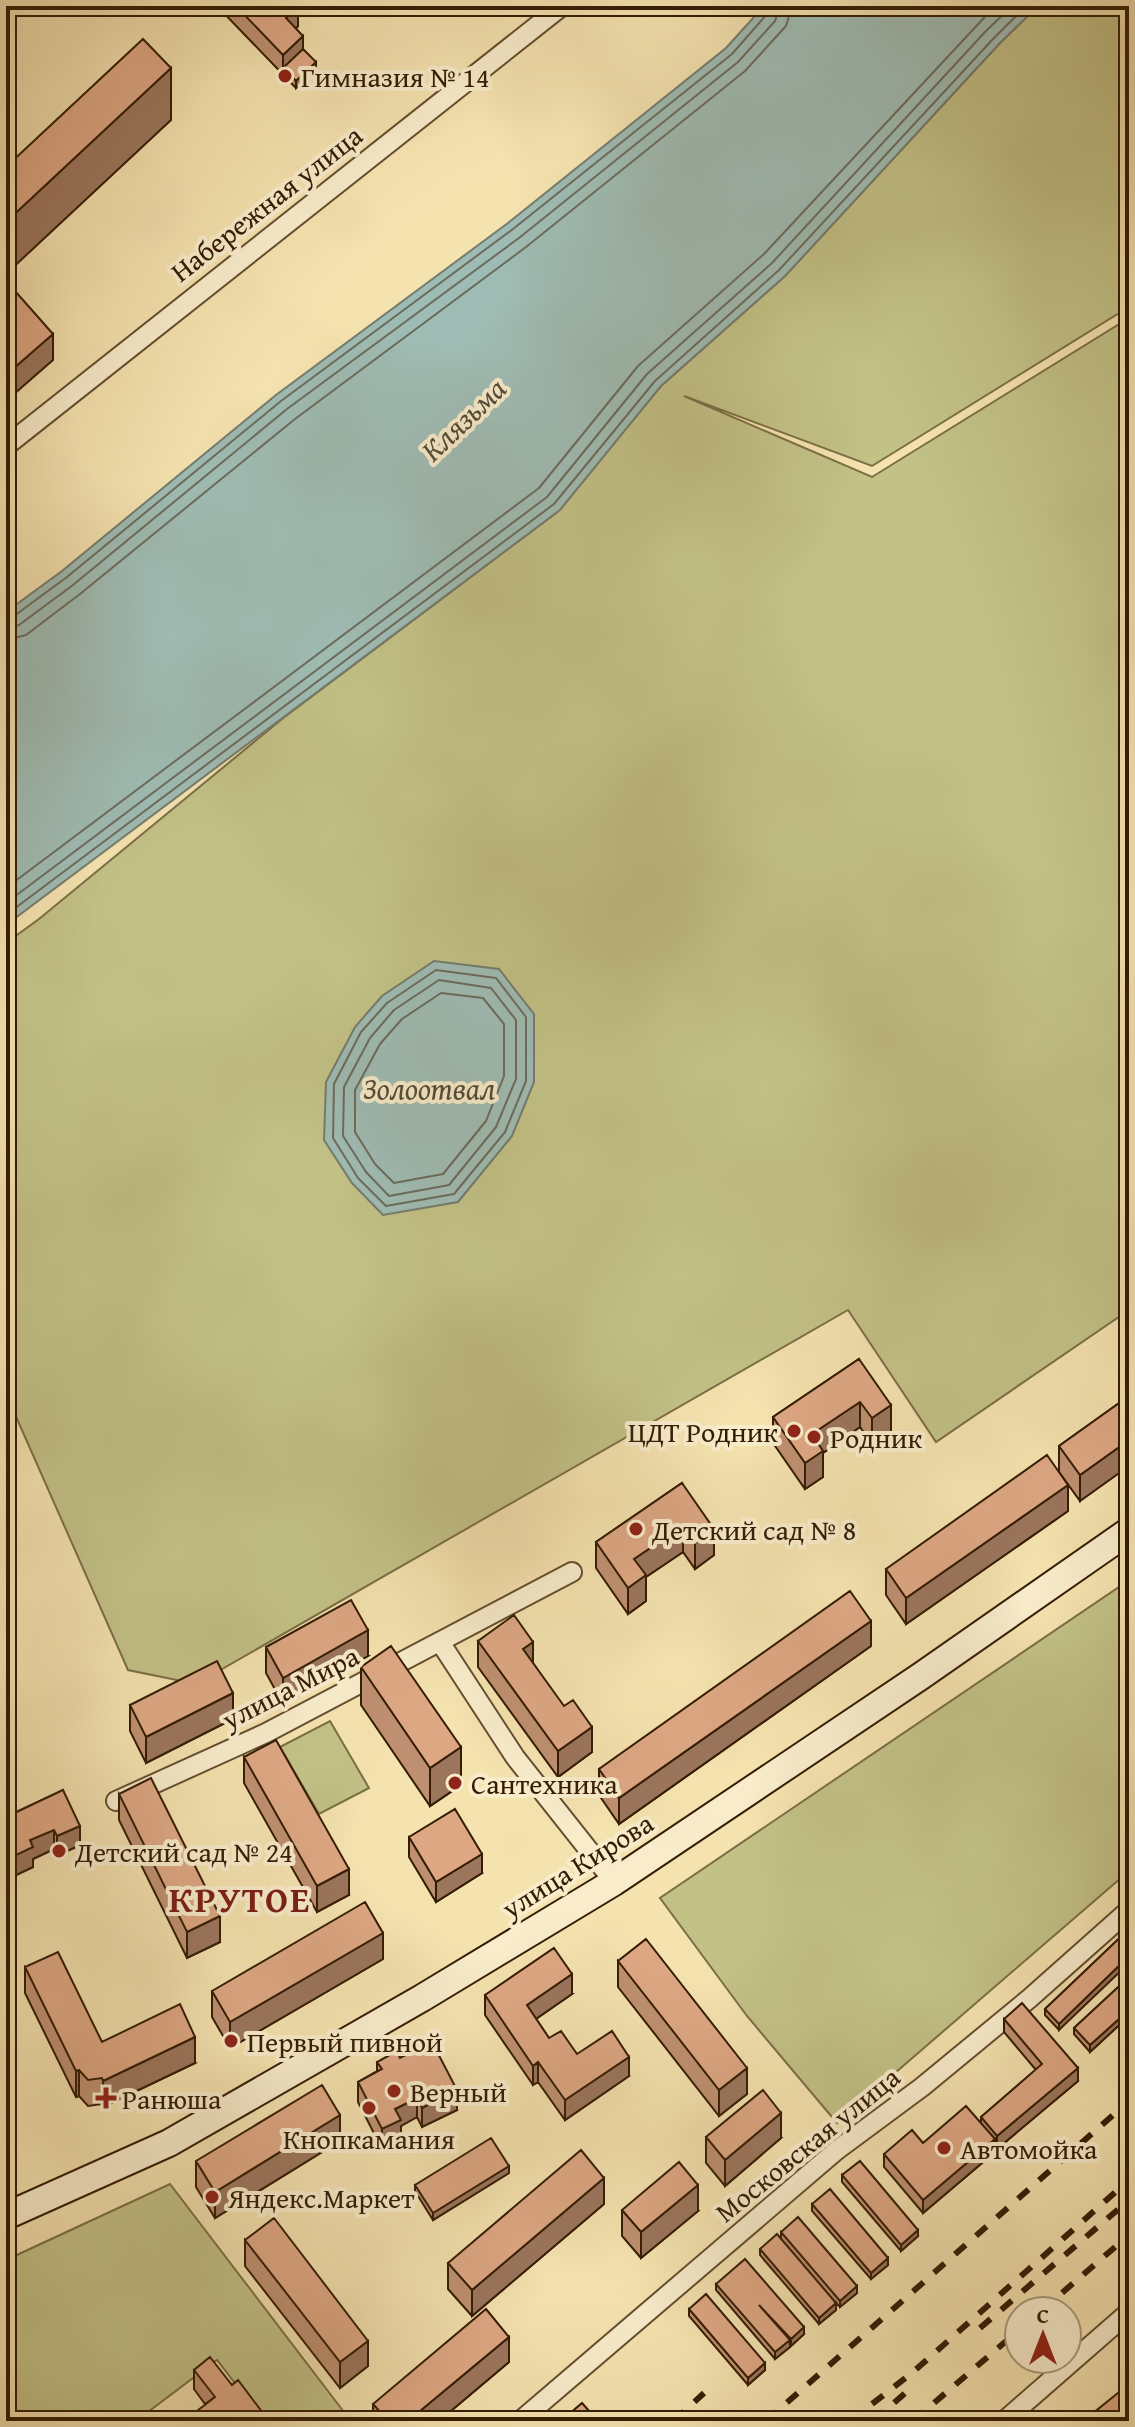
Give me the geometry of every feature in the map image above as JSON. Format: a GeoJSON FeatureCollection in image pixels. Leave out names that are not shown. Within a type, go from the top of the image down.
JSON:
{"type":"FeatureCollection","features":[{"type":"Feature","properties":{"kind":"street","name":"Набережная улица"},"geometry":{"type":"LineString","coordinates":[[6,446],[562,6]]}},
{"type":"Feature","properties":{"kind":"street","name":"улица Кирова"},"geometry":{"type":"LineString","coordinates":[[6,2216],[169,2143],[422,1998],[614,1882],[921,1676],[1129,1531]]}},
{"type":"Feature","properties":{"kind":"street","name":"улица Мира"},"geometry":{"type":"LineString","coordinates":[[116,1801],[266,1733],[572,1572]]}},
{"type":"Feature","properties":{"kind":"street"},"geometry":{"type":"LineString","coordinates":[[440,1642],[515,1757],[614,1882]]}},
{"type":"Feature","properties":{"kind":"street","name":"Московская улица"},"geometry":{"type":"LineString","coordinates":[[520,2421],[837,2150],[922,2087],[1030,1998],[1129,1910]]}},
{"type":"Feature","properties":{"kind":"street"},"geometry":{"type":"LineString","coordinates":[[1004,2421],[1129,2312]]}},
{"type":"Feature","properties":{"kind":"shaded area"},"geometry":{"type":"Polygon","coordinates":[[[1038,6],[1129,6],[1129,307],[872,466],[684,396],[872,477],[1129,318],[1129,1310],[936,1442],[848,1310],[196,1684],[128,1670],[6,1394],[6,943],[282,719],[556,513],[661,386],[785,276],[999,44],[1038,6]]]}},
{"type":"Feature","properties":{"kind":"shaded area"},"geometry":{"type":"Polygon","coordinates":[[[1122,1585],[1129,1597],[1129,1871],[837,2123],[747,2016],[660,1898],[1122,1585]]]}},
{"type":"Feature","properties":{"kind":"shaded area"},"geometry":{"type":"Polygon","coordinates":[[[330,1721],[369,1788],[319,1814],[280,1747],[330,1721]]]}},
{"type":"Feature","properties":{"kind":"shaded area"},"geometry":{"type":"Polygon","coordinates":[[[170,2184],[347,2416],[341,2421],[264,2421],[217,2360],[136,2421],[6,2421],[6,2260],[170,2184]]]}},
{"type":"Feature","properties":{"kind":"water","name":"Клязьма"},"geometry":{"type":"Polygon","coordinates":[[[764,6],[1038,6],[999,44],[785,276],[661,386],[560,510],[6,925],[6,612],[62,571],[276,395],[508,223],[726,48],[764,6]]]}},
{"type":"Feature","properties":{"kind":"water","name":"Золоотвал"},"geometry":{"type":"Polygon","coordinates":[[[434,961],[499,969],[534,1014],[534,1082],[512,1136],[458,1202],[383,1215],[352,1183],[324,1140],[326,1082],[355,1027],[382,996],[434,961]]]}},
{"type":"Feature","properties":{"kind":"building"},"geometry":{"type":"Polygon","coordinates":[[[236,6],[273,6],[278,11],[284,6],[298,6],[286,18],[303,36],[283,55],[236,6]]]}},
{"type":"Feature","properties":{"kind":"building"},"geometry":{"type":"Polygon","coordinates":[[[143,39],[171,68],[6,222],[6,167],[143,39]]]}},
{"type":"Feature","properties":{"kind":"building"},"geometry":{"type":"Polygon","coordinates":[[[303,49],[316,62],[296,81],[283,68],[303,49]]]}},
{"type":"Feature","properties":{"kind":"building"},"geometry":{"type":"Polygon","coordinates":[[[15,291],[53,334],[6,375],[6,299],[15,291]]]}},
{"type":"Feature","properties":{"kind":"building"},"geometry":{"type":"Polygon","coordinates":[[[859,1359],[891,1405],[872,1418],[860,1402],[812,1434],[823,1451],[805,1463],[773,1417],[859,1359]]]}},
{"type":"Feature","properties":{"kind":"building"},"geometry":{"type":"Polygon","coordinates":[[[1129,1396],[1129,1440],[1080,1475],[1059,1446],[1129,1396]]]}},
{"type":"Feature","properties":{"kind":"building"},"geometry":{"type":"Polygon","coordinates":[[[1047,1455],[1068,1485],[906,1598],[886,1569],[1047,1455]]]}},
{"type":"Feature","properties":{"kind":"building"},"geometry":{"type":"Polygon","coordinates":[[[682,1483],[714,1529],[695,1543],[683,1526],[634,1559],[646,1575],[628,1588],[596,1542],[682,1483]]]}},
{"type":"Feature","properties":{"kind":"building"},"geometry":{"type":"Polygon","coordinates":[[[850,1591],[871,1621],[619,1798],[599,1769],[850,1591]]]}},
{"type":"Feature","properties":{"kind":"building"},"geometry":{"type":"Polygon","coordinates":[[[351,1600],[368,1630],[283,1678],[266,1647],[351,1600]]]}},
{"type":"Feature","properties":{"kind":"building"},"geometry":{"type":"Polygon","coordinates":[[[514,1615],[533,1642],[523,1649],[564,1706],[573,1700],[592,1727],[558,1751],[478,1641],[514,1615]]]}},
{"type":"Feature","properties":{"kind":"building"},"geometry":{"type":"Polygon","coordinates":[[[391,1646],[461,1747],[430,1768],[361,1667],[391,1646]]]}},
{"type":"Feature","properties":{"kind":"building"},"geometry":{"type":"Polygon","coordinates":[[[217,1661],[233,1693],[146,1737],[130,1705],[217,1661]]]}},
{"type":"Feature","properties":{"kind":"building"},"geometry":{"type":"Polygon","coordinates":[[[276,1740],[349,1869],[317,1886],[244,1757],[276,1740]]]}},
{"type":"Feature","properties":{"kind":"building"},"geometry":{"type":"Polygon","coordinates":[[[151,1778],[220,1916],[187,1932],[119,1794],[151,1778]]]}},
{"type":"Feature","properties":{"kind":"building"},"geometry":{"type":"Polygon","coordinates":[[[63,1790],[80,1826],[57,1836],[54,1830],[30,1840],[33,1847],[10,1858],[6,1850],[6,1817],[63,1790]]]}},
{"type":"Feature","properties":{"kind":"building"},"geometry":{"type":"Polygon","coordinates":[[[455,1809],[482,1854],[436,1882],[409,1837],[455,1809]]]}},
{"type":"Feature","properties":{"kind":"building"},"geometry":{"type":"Polygon","coordinates":[[[365,1902],[383,1933],[230,2022],[212,1991],[365,1902]]]}},
{"type":"Feature","properties":{"kind":"building"},"geometry":{"type":"Polygon","coordinates":[[[1129,1929],[1129,1956],[1059,2024],[1045,2009],[1129,1929]]]}},
{"type":"Feature","properties":{"kind":"building"},"geometry":{"type":"Polygon","coordinates":[[[646,1939],[747,2068],[719,2090],[618,1961],[646,1939]]]}},
{"type":"Feature","properties":{"kind":"building"},"geometry":{"type":"Polygon","coordinates":[[[554,1948],[572,1974],[527,2005],[549,2038],[561,2031],[577,2054],[612,2031],[629,2057],[565,2100],[538,2062],[533,2066],[485,1995],[554,1948]]]}},
{"type":"Feature","properties":{"kind":"building"},"geometry":{"type":"Polygon","coordinates":[[[58,1952],[102,2042],[180,2004],[195,2037],[103,2081],[102,2078],[88,2080],[79,2070],[76,2071],[25,1967],[58,1952]]]}},
{"type":"Feature","properties":{"kind":"building"},"geometry":{"type":"Polygon","coordinates":[[[1129,1977],[1129,2010],[1090,2045],[1074,2028],[1129,1977]]]}},
{"type":"Feature","properties":{"kind":"building"},"geometry":{"type":"Polygon","coordinates":[[[1022,2003],[1078,2068],[997,2136],[981,2117],[1042,2064],[1004,2019],[1022,2003]]]}},
{"type":"Feature","properties":{"kind":"building"},"geometry":{"type":"Polygon","coordinates":[[[432,2042],[457,2090],[422,2108],[417,2098],[395,2109],[401,2120],[382,2129],[358,2082],[382,2069],[377,2062],[397,2051],[400,2058],[432,2042]]]}},
{"type":"Feature","properties":{"kind":"building"},"geometry":{"type":"Polygon","coordinates":[[[322,2085],[340,2115],[215,2192],[196,2161],[322,2085]]]}},
{"type":"Feature","properties":{"kind":"building"},"geometry":{"type":"Polygon","coordinates":[[[763,2090],[781,2113],[725,2160],[706,2137],[763,2090]]]}},
{"type":"Feature","properties":{"kind":"building"},"geometry":{"type":"Polygon","coordinates":[[[966,2106],[995,2139],[923,2200],[884,2154],[912,2130],[923,2143],[966,2106]]]}},
{"type":"Feature","properties":{"kind":"building"},"geometry":{"type":"Polygon","coordinates":[[[491,2138],[509,2166],[433,2213],[415,2185],[491,2138]]]}},
{"type":"Feature","properties":{"kind":"building"},"geometry":{"type":"Polygon","coordinates":[[[581,2150],[604,2178],[472,2290],[448,2263],[581,2150]]]}},
{"type":"Feature","properties":{"kind":"building"},"geometry":{"type":"Polygon","coordinates":[[[860,2161],[918,2230],[901,2245],[842,2175],[860,2161]]]}},
{"type":"Feature","properties":{"kind":"building"},"geometry":{"type":"Polygon","coordinates":[[[679,2162],[698,2185],[641,2232],[622,2210],[679,2162]]]}},
{"type":"Feature","properties":{"kind":"building"},"geometry":{"type":"Polygon","coordinates":[[[830,2189],[888,2258],[871,2273],[812,2204],[830,2189]]]}},
{"type":"Feature","properties":{"kind":"building"},"geometry":{"type":"Polygon","coordinates":[[[798,2217],[857,2286],[840,2301],[781,2232],[798,2217]]]}},
{"type":"Feature","properties":{"kind":"building"},"geometry":{"type":"Polygon","coordinates":[[[274,2218],[368,2341],[340,2362],[245,2240],[274,2218]]]}},
{"type":"Feature","properties":{"kind":"building"},"geometry":{"type":"Polygon","coordinates":[[[777,2234],[836,2303],[819,2318],[760,2249],[777,2234]]]}},
{"type":"Feature","properties":{"kind":"building"},"geometry":{"type":"Polygon","coordinates":[[[745,2259],[804,2327],[791,2339],[759,2305],[790,2340],[775,2352],[716,2284],[745,2259]]]}},
{"type":"Feature","properties":{"kind":"building"},"geometry":{"type":"Polygon","coordinates":[[[706,2294],[765,2363],[748,2378],[689,2309],[706,2294]]]}},
{"type":"Feature","properties":{"kind":"building"},"geometry":{"type":"Polygon","coordinates":[[[486,2309],[509,2337],[408,2421],[388,2421],[373,2404],[486,2309]]]}},
{"type":"Feature","properties":{"kind":"building"},"geometry":{"type":"Polygon","coordinates":[[[210,2357],[232,2385],[238,2380],[269,2421],[184,2421],[215,2397],[194,2370],[210,2357]]]}},
{"type":"Feature","properties":{"kind":"building"},"geometry":{"type":"Polygon","coordinates":[[[1129,2384],[1129,2421],[1098,2421],[1092,2414],[1129,2384]]]}},
{"type":"Feature","properties":{"kind":"building"},"geometry":{"type":"Polygon","coordinates":[[[582,2403],[598,2421],[561,2421],[582,2403]]]}},
{"type":"Feature","properties":{"kind":"building"},"geometry":{"type":"Polygon","coordinates":[[[1061,2411],[1070,2421],[1050,2421],[1061,2411]]]}},
{"type":"Feature","properties":{"kind":"railway"},"geometry":{"type":"LineString","coordinates":[[766,2421],[1129,2101]]}},
{"type":"Feature","properties":{"kind":"railway"},"geometry":{"type":"LineString","coordinates":[[850,2421],[912,2373],[1129,2180]]}},
{"type":"Feature","properties":{"kind":"railway"},"geometry":{"type":"LineString","coordinates":[[980,2328],[1129,2200]]}},
{"type":"Feature","properties":{"kind":"railway"},"geometry":{"type":"LineString","coordinates":[[1060,2295],[1129,2235]]}},
{"type":"Feature","properties":{"kind":"railway"},"geometry":{"type":"LineString","coordinates":[[913,2421],[1003,2344]]}},
{"type":"Feature","properties":{"kind":"railway"},"geometry":{"type":"LineString","coordinates":[[873,2421],[911,2388]]}},
{"type":"Feature","properties":{"kind":"railway"},"geometry":{"type":"LineString","coordinates":[[674,2421],[704,2393]]}},
{"type":"Feature","properties":{"kind":"place","name":"Гимназия № 14"},"geometry":{"type":"Point","coordinates":[285,76]}},
{"type":"Feature","properties":{"kind":"place","name":"ЦДТ Родник"},"geometry":{"type":"Point","coordinates":[794,1431]}},
{"type":"Feature","properties":{"kind":"place","name":"Родник"},"geometry":{"type":"Point","coordinates":[814,1437]}},
{"type":"Feature","properties":{"kind":"place","name":"Детский сад № 8"},"geometry":{"type":"Point","coordinates":[636,1529]}},
{"type":"Feature","properties":{"kind":"place","name":"Сантехника"},"geometry":{"type":"Point","coordinates":[455,1783]}},
{"type":"Feature","properties":{"kind":"place","name":"Детский сад № 24"},"geometry":{"type":"Point","coordinates":[59,1851]}},
{"type":"Feature","properties":{"kind":"place","name":"Первый пивной"},"geometry":{"type":"Point","coordinates":[231,2041]}},
{"type":"Feature","properties":{"kind":"place","name":"Верный"},"geometry":{"type":"Point","coordinates":[394,2091]}},
{"type":"Feature","properties":{"kind":"place","name":"Ранюша"},"geometry":{"type":"Point","coordinates":[106,2098]}},
{"type":"Feature","properties":{"kind":"place","name":"Кнопкамания"},"geometry":{"type":"Point","coordinates":[369,2108]}},
{"type":"Feature","properties":{"kind":"place","name":"Автомойка"},"geometry":{"type":"Point","coordinates":[944,2148]}},
{"type":"Feature","properties":{"kind":"place","name":"Яндекс.Маркет"},"geometry":{"type":"Point","coordinates":[212,2197]}},
{"type":"Feature","properties":{"kind":"district","name":"КРУТОЕ"},"geometry":{"type":"Point","coordinates":[240,1898]}}]}
